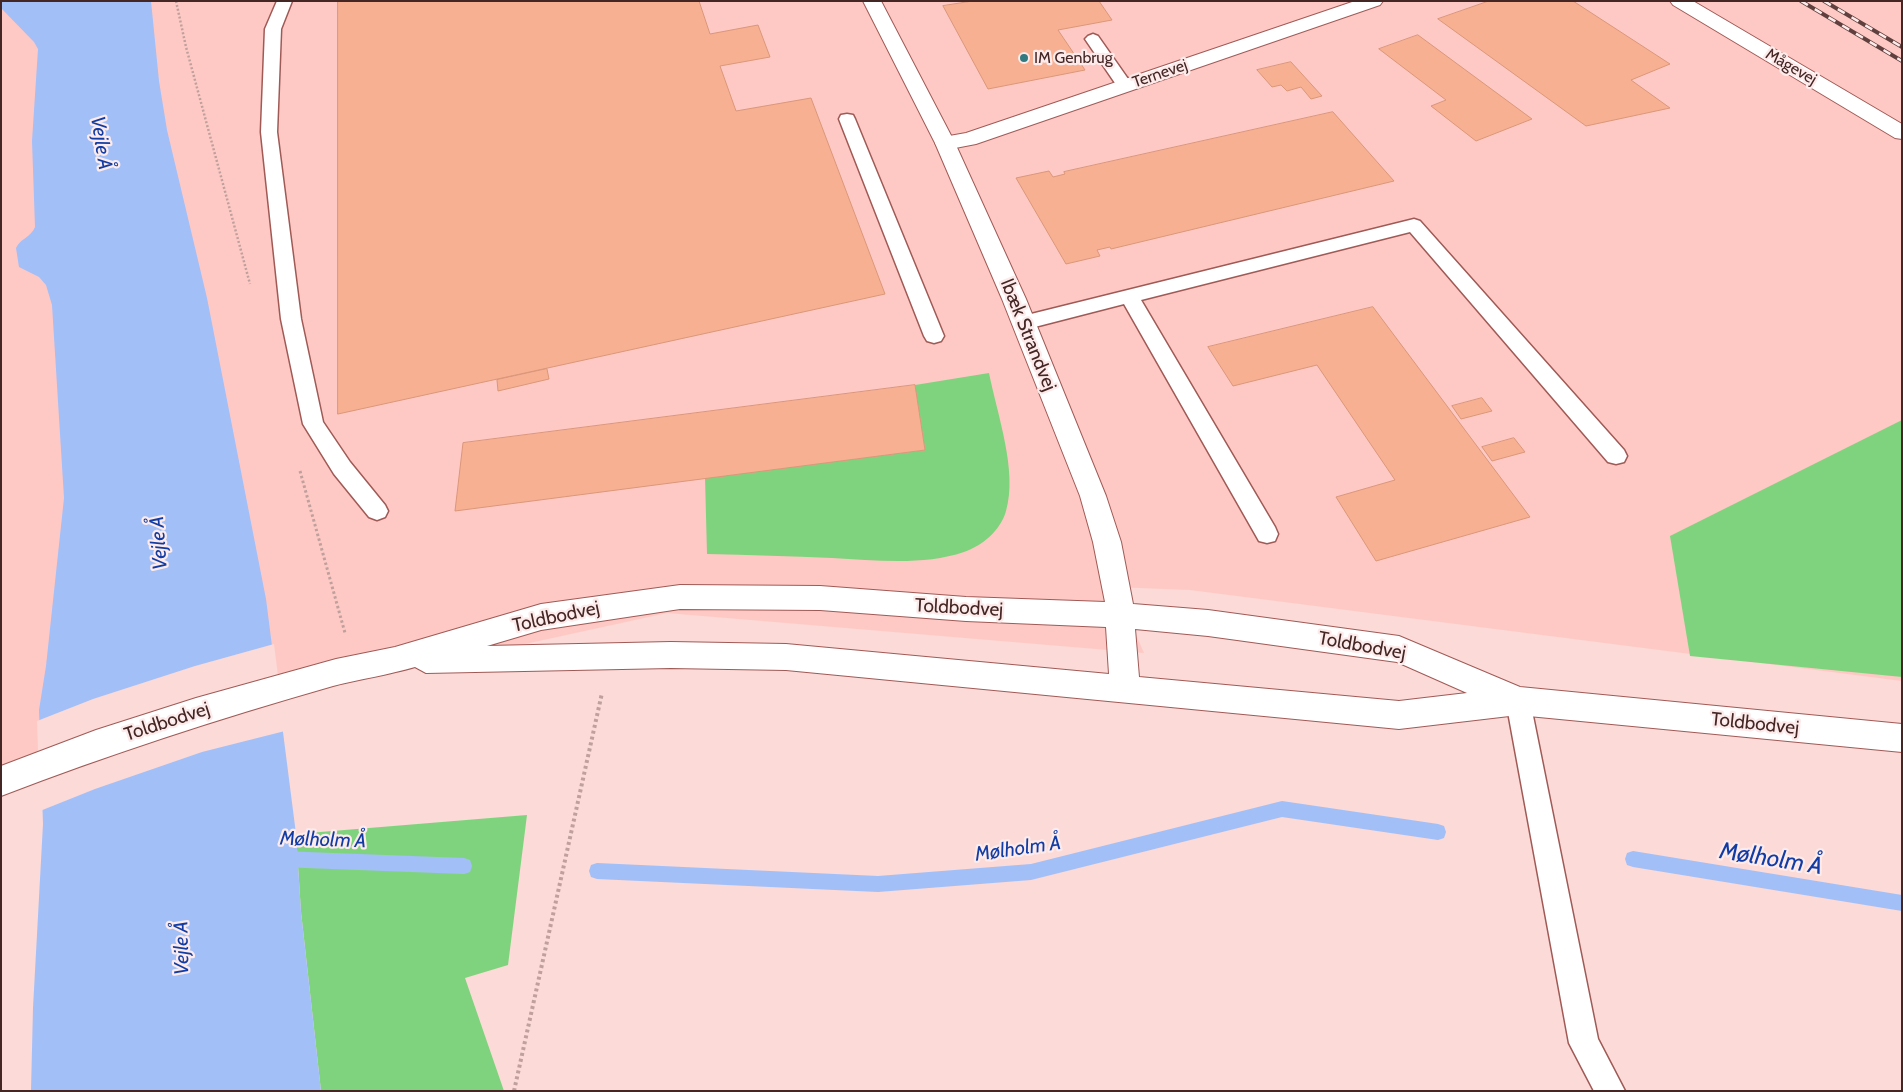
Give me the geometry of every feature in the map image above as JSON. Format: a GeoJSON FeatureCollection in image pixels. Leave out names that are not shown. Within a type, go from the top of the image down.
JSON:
{"type":"FeatureCollection","features":[{"type":"Feature","properties":{"kind":"main road","name":"Ibæk Strandvej"},"geometry":{"type":"LineString","coordinates":[[872,1],[945,143],[1024,323],[1093,496],[1118,592],[1125,688]]}},
{"type":"Feature","properties":{"kind":"main road","name":"Ternevej"},"geometry":{"type":"LineString","coordinates":[[945,143],[969,139],[1374,1]]}},
{"type":"Feature","properties":{"kind":"main road","name":"Mågevej"},"geometry":{"type":"LineString","coordinates":[[1679,1],[1902,133]]}},
{"type":"Feature","properties":{"kind":"main road","name":"Toldbodvej"},"geometry":{"type":"LineString","coordinates":[[1,781],[96,745],[169,721],[336,672],[395,660],[541,617],[680,597],[820,598],[966,609],[1119,615],[1208,624],[1399,649],[1518,701]]}},
{"type":"Feature","properties":{"kind":"main road","name":"Toldbodvej"},"geometry":{"type":"LineString","coordinates":[[395,660],[671,655],[786,657],[1399,715],[1518,701],[1902,738]]}},
{"type":"Feature","properties":{"kind":"lane"},"geometry":{"type":"LineString","coordinates":[[285,1],[273,29],[269,132],[292,319],[313,424],[342,468],[377,511]]}},
{"type":"Feature","properties":{"kind":"lane"},"geometry":{"type":"LineString","coordinates":[[1093,39],[1125,86]]}},
{"type":"Feature","properties":{"kind":"lane"},"geometry":{"type":"LineString","coordinates":[[847,120],[934,336]]}},
{"type":"Feature","properties":{"kind":"lane"},"geometry":{"type":"LineString","coordinates":[[1024,323],[1414,225],[1616,456]]}},
{"type":"Feature","properties":{"kind":"lane"},"geometry":{"type":"LineString","coordinates":[[1129,296],[1267,534]]}},
{"type":"Feature","properties":{"kind":"lane"},"geometry":{"type":"LineString","coordinates":[[1518,701],[1584,1043],[1610,1091]]}},
{"type":"Feature","properties":{"kind":"path"},"geometry":{"type":"LineString","coordinates":[[514,1091],[610,657]]}},
{"type":"Feature","properties":{"kind":"shaded area"},"geometry":{"type":"Polygon","coordinates":[[[1,1],[1902,1],[1902,681],[1190,590],[1115,587],[1144,653],[667,613],[172,721],[1,794],[1,1]]]}},
{"type":"Feature","properties":{"kind":"green space"},"geometry":{"type":"Polygon","coordinates":[[[989,373],[1005,442],[1010,478],[1009,495],[1006,511],[1000,525],[977,546],[948,556],[916,561],[707,554],[705,478],[925,450],[915,385],[989,373]]]}},
{"type":"Feature","properties":{"kind":"green space"},"geometry":{"type":"Polygon","coordinates":[[[1902,420],[1902,677],[1690,656],[1670,536],[1902,420]]]}},
{"type":"Feature","properties":{"kind":"green space"},"geometry":{"type":"Polygon","coordinates":[[[527,815],[508,965],[465,978],[504,1091],[321,1091],[301,912],[296,834],[527,815]]]}},
{"type":"Feature","properties":{"kind":"water","name":"Vejle Å"},"geometry":{"type":"Polygon","coordinates":[[[1,1],[151,1],[159,81],[167,130],[207,298],[266,599],[296,834],[301,912],[321,1091],[31,1091],[33,1008],[43,824],[39,710],[46,666],[64,498],[52,305],[46,285],[39,277],[19,267],[16,248],[35,227],[32,141],[38,49],[34,42],[1,8],[1,1]]]}},
{"type":"Feature","properties":{"kind":"pier"},"geometry":{"type":"Polygon","coordinates":[[[274,644],[285,731],[202,752],[95,789],[40,811],[37,721],[93,699],[195,666],[274,644]]]}},
{"type":"Feature","properties":{"kind":"building"},"geometry":{"type":"Polygon","coordinates":[[[338,1],[699,1],[710,34],[758,25],[770,57],[720,66],[736,111],[811,98],[885,294],[338,414],[338,1]]]}},
{"type":"Feature","properties":{"kind":"building"},"geometry":{"type":"Polygon","coordinates":[[[973,1],[1099,1],[1112,20],[1058,30],[1085,70],[988,89],[943,6],[973,1]]]}},
{"type":"Feature","properties":{"kind":"building"},"geometry":{"type":"Polygon","coordinates":[[[1489,1],[1573,1],[1670,64],[1631,80],[1670,108],[1586,126],[1438,19],[1489,1]]]}},
{"type":"Feature","properties":{"kind":"building"},"geometry":{"type":"Polygon","coordinates":[[[1418,35],[1532,119],[1476,141],[1431,106],[1446,100],[1379,49],[1418,35]]]}},
{"type":"Feature","properties":{"kind":"building"},"geometry":{"type":"Polygon","coordinates":[[[1291,62],[1322,96],[1311,99],[1301,87],[1287,91],[1281,85],[1272,87],[1257,70],[1291,62]]]}},
{"type":"Feature","properties":{"kind":"building"},"geometry":{"type":"Polygon","coordinates":[[[1333,112],[1394,181],[1111,249],[1110,247],[1097,250],[1100,256],[1066,264],[1016,178],[1049,171],[1053,177],[1065,174],[1064,172],[1333,112]]]}},
{"type":"Feature","properties":{"kind":"building"},"geometry":{"type":"Polygon","coordinates":[[[1373,307],[1530,517],[1376,561],[1336,497],[1395,480],[1317,365],[1233,386],[1208,347],[1373,307]]]}},
{"type":"Feature","properties":{"kind":"building"},"geometry":{"type":"Polygon","coordinates":[[[547,369],[549,379],[498,391],[497,380],[547,369]]]}},
{"type":"Feature","properties":{"kind":"building"},"geometry":{"type":"Polygon","coordinates":[[[915,385],[925,450],[455,511],[463,443],[915,385]]]}},
{"type":"Feature","properties":{"kind":"building"},"geometry":{"type":"Polygon","coordinates":[[[1482,398],[1492,411],[1461,419],[1452,406],[1482,398]]]}},
{"type":"Feature","properties":{"kind":"building"},"geometry":{"type":"Polygon","coordinates":[[[1514,438],[1525,452],[1492,461],[1482,447],[1514,438]]]}},
{"type":"Feature","properties":{"kind":"waterway","name":"Mølholm Å"},"geometry":{"type":"LineString","coordinates":[[597,871],[878,884],[1031,872],[1282,809],[1438,832]]}},
{"type":"Feature","properties":{"kind":"waterway","name":"Mølholm Å"},"geometry":{"type":"LineString","coordinates":[[280,859],[464,866]]}},
{"type":"Feature","properties":{"kind":"waterway","name":"Mølholm Å"},"geometry":{"type":"LineString","coordinates":[[1633,859],[1902,903]]}},
{"type":"Feature","properties":{"kind":"railway"},"geometry":{"type":"LineString","coordinates":[[1801,1],[1902,61]]}},
{"type":"Feature","properties":{"kind":"railway"},"geometry":{"type":"LineString","coordinates":[[1824,1],[1902,47]]}},
{"type":"Feature","properties":{"kind":"place","name":"IM Genbrug"},"geometry":{"type":"Point","coordinates":[1024,58]}}]}
